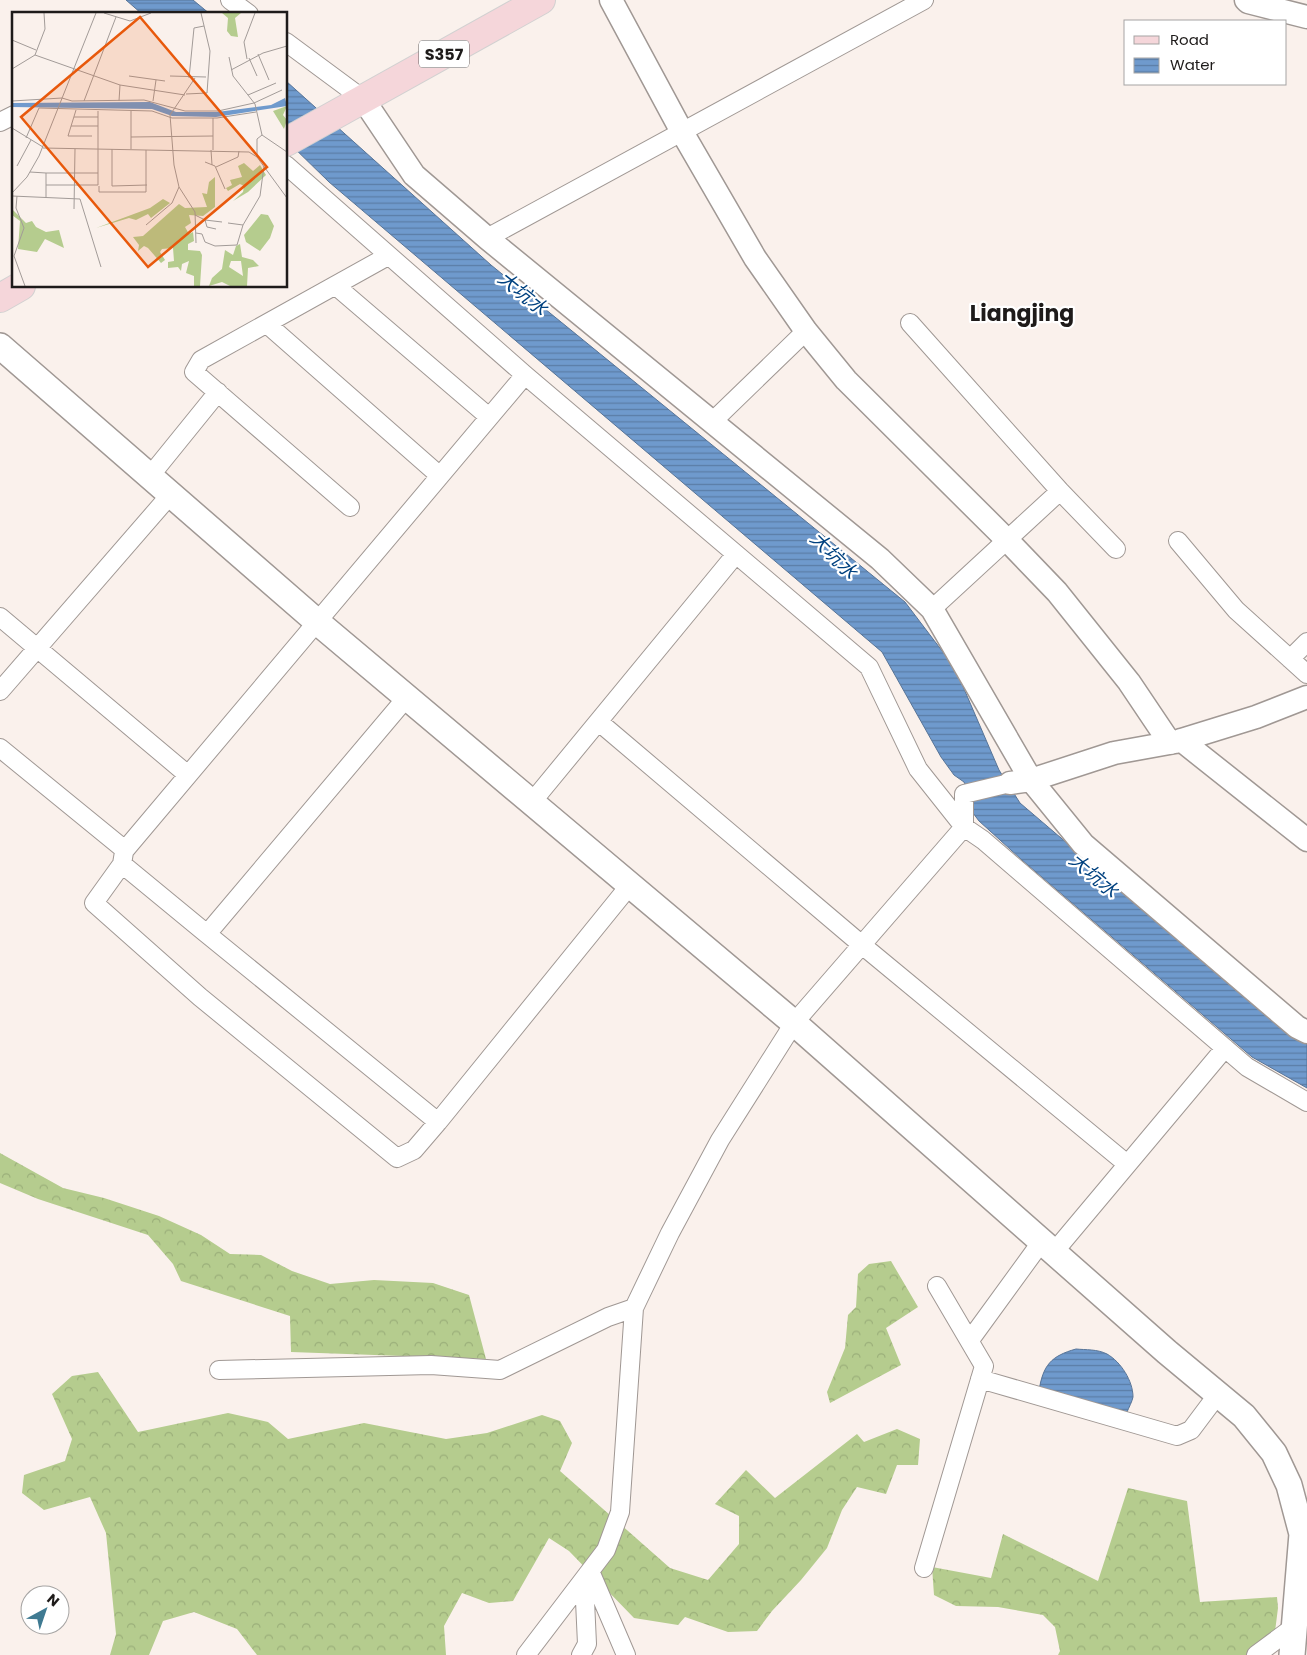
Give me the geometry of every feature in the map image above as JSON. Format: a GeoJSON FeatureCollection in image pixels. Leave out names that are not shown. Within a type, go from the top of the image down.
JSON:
{"type":"FeatureCollection","features":[{"type":"Feature","properties":{"kind":"main road","name":"S357"},"geometry":{"type":"LineString","coordinates":[[288,141],[541,0]]}},
{"type":"Feature","properties":{"kind":"main road"},"geometry":{"type":"LineString","coordinates":[[0,298],[18,288]]}},
{"type":"Feature","properties":{"kind":"main road"},"geometry":{"type":"LineString","coordinates":[[0,346],[317,621],[794,1023],[1167,1352],[1244,1416],[1274,1453],[1289,1485],[1304,1531],[1292,1655]]}},
{"type":"Feature","properties":{"kind":"street"},"geometry":{"type":"LineString","coordinates":[[230,0],[246,12]]}},
{"type":"Feature","properties":{"kind":"street"},"geometry":{"type":"LineString","coordinates":[[611,0],[682,132],[755,258],[806,331],[846,380],[1057,592],[1176,742],[1307,840]]}},
{"type":"Feature","properties":{"kind":"street"},"geometry":{"type":"LineString","coordinates":[[487,238],[924,0]]}},
{"type":"Feature","properties":{"kind":"street"},"geometry":{"type":"LineString","coordinates":[[1246,0],[1307,17]]}},
{"type":"Feature","properties":{"kind":"street"},"geometry":{"type":"LineString","coordinates":[[288,44],[355,103],[414,175],[487,238],[880,559],[932,609],[1021,781],[1083,844],[1298,1027],[1307,1032]]}},
{"type":"Feature","properties":{"kind":"street"},"geometry":{"type":"LineString","coordinates":[[0,122],[12,116]]}},
{"type":"Feature","properties":{"kind":"street"},"geometry":{"type":"LineString","coordinates":[[288,167],[525,375],[869,667],[918,769],[964,827],[983,840],[1247,1067],[1307,1102]]}},
{"type":"Feature","properties":{"kind":"street"},"geometry":{"type":"LineString","coordinates":[[350,507],[194,372],[202,360],[388,256]]}},
{"type":"Feature","properties":{"kind":"street"},"geometry":{"type":"LineString","coordinates":[[336,286],[489,418]]}},
{"type":"Feature","properties":{"kind":"street"},"geometry":{"type":"LineString","coordinates":[[910,322],[1060,491],[1116,549]]}},
{"type":"Feature","properties":{"kind":"street"},"geometry":{"type":"LineString","coordinates":[[267,324],[440,476]]}},
{"type":"Feature","properties":{"kind":"street"},"geometry":{"type":"LineString","coordinates":[[712,422],[806,331]]}},
{"type":"Feature","properties":{"kind":"street"},"geometry":{"type":"LineString","coordinates":[[525,375],[188,775],[123,857],[94,903],[207,1003],[398,1158],[414,1150],[438,1122],[630,884]]}},
{"type":"Feature","properties":{"kind":"street"},"geometry":{"type":"LineString","coordinates":[[150,476],[218,392]]}},
{"type":"Feature","properties":{"kind":"street"},"geometry":{"type":"LineString","coordinates":[[932,609],[1060,491]]}},
{"type":"Feature","properties":{"kind":"street"},"geometry":{"type":"LineString","coordinates":[[0,691],[171,494]]}},
{"type":"Feature","properties":{"kind":"street"},"geometry":{"type":"LineString","coordinates":[[1178,541],[1236,610],[1307,674]]}},
{"type":"Feature","properties":{"kind":"street"},"geometry":{"type":"LineString","coordinates":[[532,802],[736,554]]}},
{"type":"Feature","properties":{"kind":"street"},"geometry":{"type":"LineString","coordinates":[[0,617],[188,775]]}},
{"type":"Feature","properties":{"kind":"street"},"geometry":{"type":"LineString","coordinates":[[1290,659],[1307,642]]}},
{"type":"Feature","properties":{"kind":"street"},"geometry":{"type":"LineString","coordinates":[[207,934],[407,697]]}},
{"type":"Feature","properties":{"kind":"street"},"geometry":{"type":"LineString","coordinates":[[526,1655],[606,1550],[620,1512],[634,1308],[670,1233],[720,1140],[794,1023],[964,827],[964,794],[1021,781],[1114,753],[1176,742],[1256,717],[1307,698]]}},
{"type":"Feature","properties":{"kind":"street"},"geometry":{"type":"LineString","coordinates":[[599,722],[862,945],[1127,1164]]}},
{"type":"Feature","properties":{"kind":"street"},"geometry":{"type":"LineString","coordinates":[[0,748],[207,934],[438,1122]]}},
{"type":"Feature","properties":{"kind":"street"},"geometry":{"type":"LineString","coordinates":[[970,1340],[1048,1247],[1127,1164],[1225,1048]]}},
{"type":"Feature","properties":{"kind":"street"},"geometry":{"type":"LineString","coordinates":[[924,1568],[984,1366],[937,1286]]}},
{"type":"Feature","properties":{"kind":"street"},"geometry":{"type":"LineString","coordinates":[[219,1370],[431,1366],[500,1370],[608,1317],[634,1308]]}},
{"type":"Feature","properties":{"kind":"street"},"geometry":{"type":"LineString","coordinates":[[980,1379],[1177,1436],[1191,1430],[1218,1394]]}},
{"type":"Feature","properties":{"kind":"street"},"geometry":{"type":"LineString","coordinates":[[581,1655],[588,1644],[587,1575]]}},
{"type":"Feature","properties":{"kind":"street"},"geometry":{"type":"LineString","coordinates":[[587,1575],[626,1655]]}},
{"type":"Feature","properties":{"kind":"street"},"geometry":{"type":"LineString","coordinates":[[1256,1655],[1295,1626]]}},
{"type":"Feature","properties":{"kind":"green space"},"geometry":{"type":"Polygon","coordinates":[[[0,1153],[63,1188],[104,1198],[159,1216],[201,1235],[230,1254],[261,1255],[292,1271],[330,1284],[374,1280],[433,1283],[469,1295],[486,1359],[291,1352],[290,1316],[181,1281],[173,1264],[148,1235],[38,1199],[0,1183],[0,1153]]]}},
{"type":"Feature","properties":{"kind":"green space"},"geometry":{"type":"Polygon","coordinates":[[[891,1261],[918,1307],[886,1328],[901,1365],[830,1403],[827,1392],[845,1348],[848,1315],[856,1307],[858,1274],[869,1264],[891,1261]]]}},
{"type":"Feature","properties":{"kind":"green space"},"geometry":{"type":"Polygon","coordinates":[[[98,1372],[138,1432],[228,1413],[268,1422],[288,1439],[364,1423],[446,1439],[487,1433],[542,1415],[560,1421],[572,1443],[560,1471],[670,1568],[708,1580],[739,1544],[739,1516],[715,1504],[746,1470],[775,1498],[857,1434],[864,1442],[897,1429],[920,1439],[918,1465],[897,1465],[886,1494],[857,1487],[842,1510],[827,1548],[757,1631],[728,1632],[685,1617],[678,1625],[634,1618],[569,1551],[549,1538],[513,1601],[489,1603],[462,1593],[444,1626],[446,1655],[257,1655],[237,1629],[194,1612],[163,1621],[149,1655],[110,1655],[116,1634],[106,1533],[90,1497],[44,1510],[22,1493],[24,1475],[65,1461],[72,1439],[52,1394],[72,1376],[98,1372]]]}},
{"type":"Feature","properties":{"kind":"green space"},"geometry":{"type":"Polygon","coordinates":[[[1128,1488],[1187,1501],[1200,1602],[1277,1597],[1278,1608],[1272,1655],[1058,1655],[1060,1651],[1055,1627],[1043,1615],[998,1607],[956,1606],[934,1595],[932,1567],[991,1578],[1003,1534],[1098,1581],[1128,1488]]]}},
{"type":"Feature","properties":{"kind":"water"},"geometry":{"type":"Polygon","coordinates":[[[126,0],[193,0],[208,12],[140,12],[126,0]]]}},
{"type":"Feature","properties":{"kind":"water","name":"大坑水"},"geometry":{"type":"Polygon","coordinates":[[[288,83],[491,265],[905,602],[955,668],[999,770],[1020,803],[1286,1030],[1307,1042],[1307,1088],[1252,1057],[979,821],[970,809],[973,800],[964,782],[954,775],[941,757],[882,652],[329,182],[288,142],[288,83]]]}},
{"type":"Feature","properties":{"kind":"water"},"geometry":{"type":"Polygon","coordinates":[[[1076,1349],[1103,1352],[1117,1362],[1125,1372],[1131,1385],[1133,1399],[1127,1412],[1039,1391],[1043,1374],[1050,1363],[1060,1355],[1076,1349]]]}},
{"type":"Feature","properties":{"kind":"district","name":"Liangjing"},"geometry":{"type":"Point","coordinates":[1022,313]}}]}
